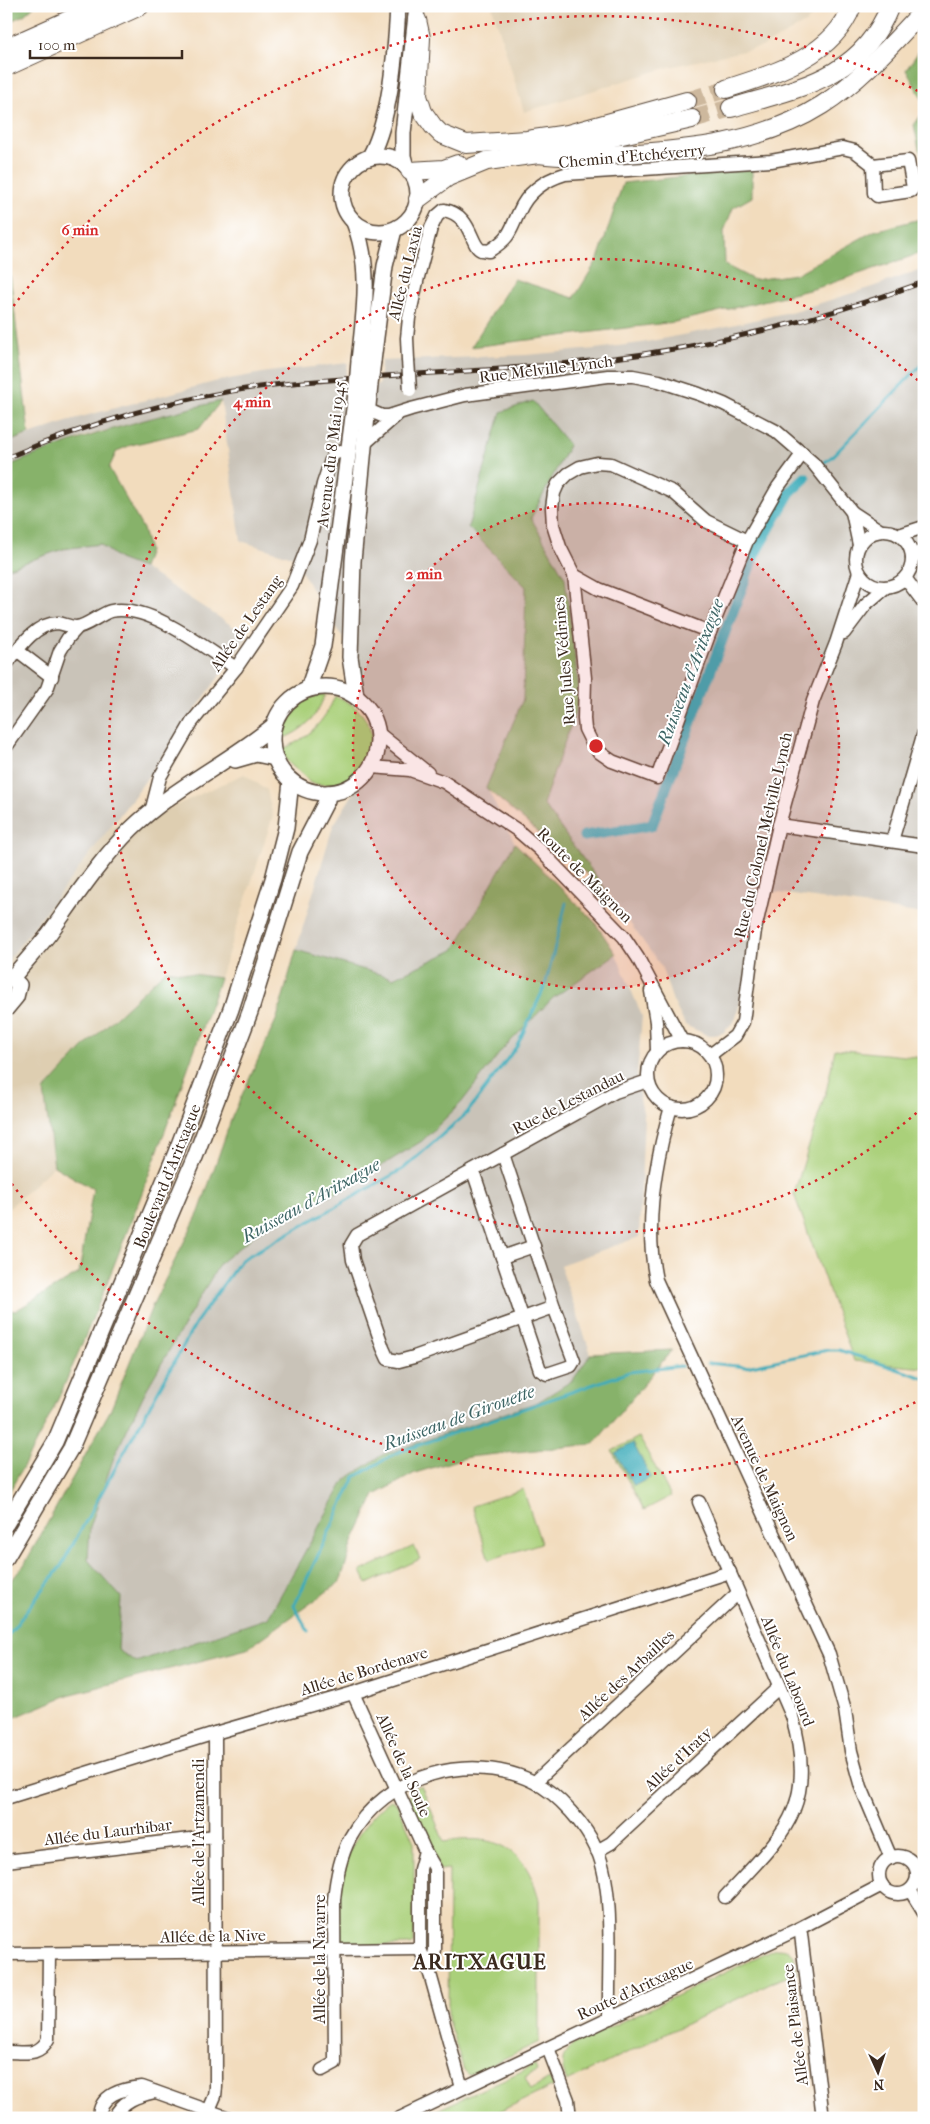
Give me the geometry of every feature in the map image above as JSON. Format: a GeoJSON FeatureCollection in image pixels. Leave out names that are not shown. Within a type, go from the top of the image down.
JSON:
{"type":"FeatureCollection","features":[{"type":"Feature","properties":{"kind":"highway"},"geometry":{"type":"LineString","coordinates":[[6,48],[100,6]]}},
{"type":"Feature","properties":{"kind":"highway"},"geometry":{"type":"LineString","coordinates":[[6,67],[140,6]]}},
{"type":"Feature","properties":{"kind":"highway"},"geometry":{"type":"LineString","coordinates":[[726,89],[781,71],[825,44],[839,29],[852,6]]}},
{"type":"Feature","properties":{"kind":"highway"},"geometry":{"type":"LineString","coordinates":[[731,108],[808,85],[844,67],[867,47],[883,22],[890,6]]}},
{"type":"Feature","properties":{"kind":"highway"},"geometry":{"type":"LineString","coordinates":[[539,154],[564,157],[670,151],[726,143],[785,124],[822,105],[863,74],[924,10]]}},
{"type":"Feature","properties":{"kind":"highway"},"geometry":{"type":"LineString","coordinates":[[417,13],[420,38],[418,96],[432,126],[451,140],[466,144],[527,140],[568,134],[687,101]]}},
{"type":"Feature","properties":{"kind":"highway"},"geometry":{"type":"LineString","coordinates":[[418,199],[431,187],[463,170],[487,161],[539,154],[692,118]]}},
{"type":"Feature","properties":{"kind":"highway"},"geometry":{"type":"LineString","coordinates":[[408,169],[444,169],[527,140]]}},
{"type":"Feature","properties":{"kind":"main road"},"geometry":{"type":"LineString","coordinates":[[370,158],[377,146],[394,65],[398,6]]}},
{"type":"Feature","properties":{"kind":"main road"},"geometry":{"type":"LineString","coordinates":[[408,169],[389,158],[370,158],[362,161],[349,171],[342,191],[342,203],[347,215],[354,222],[369,231],[386,232],[394,230],[410,217],[418,199],[418,189],[403,156],[403,133],[417,13]]}},
{"type":"Feature","properties":{"kind":"main road","name":"Avenue du 8 Mai 1945"},"geometry":{"type":"LineString","coordinates":[[354,222],[359,236],[366,288],[366,361]]}},
{"type":"Feature","properties":{"kind":"main road","name":"Avenue du 8 Mai 1945"},"geometry":{"type":"LineString","coordinates":[[356,696],[350,669],[357,447],[366,361],[394,230]]}},
{"type":"Feature","properties":{"kind":"main road","name":"Avenue du 8 Mai 1945"},"geometry":{"type":"LineString","coordinates":[[308,689],[323,646],[357,447],[368,410],[363,386]]}},
{"type":"Feature","properties":{"kind":"main road"},"geometry":{"type":"LineString","coordinates":[[331,687],[341,689],[356,696],[371,712],[378,733],[377,751],[371,767],[360,780],[350,786],[328,793],[309,790],[291,781],[275,758],[272,734],[281,710],[293,697],[308,689],[331,687]]}},
{"type":"Feature","properties":{"kind":"main road"},"geometry":{"type":"LineString","coordinates":[[6,1009],[16,997],[19,985],[9,976],[48,935],[116,844],[150,812],[274,726]]}},
{"type":"Feature","properties":{"kind":"main road"},"geometry":{"type":"LineString","coordinates":[[189,784],[242,757],[256,754],[275,758]]}},
{"type":"Feature","properties":{"kind":"main road","name":"Boulevard d'Aritxague"},"geometry":{"type":"LineString","coordinates":[[6,1524],[55,1442],[175,1154],[231,1009],[273,879],[286,828],[291,781]]}},
{"type":"Feature","properties":{"kind":"main road","name":"Boulevard d'Aritxague"},"geometry":{"type":"LineString","coordinates":[[6,1558],[71,1448],[195,1157],[250,1012],[300,852],[327,800],[328,793]]}},
{"type":"Feature","properties":{"kind":"street","name":"Chemin d'Etchéverry"},"geometry":{"type":"LineString","coordinates":[[444,210],[452,211],[461,219],[470,229],[477,246],[482,250],[489,251],[509,234],[526,198],[540,184],[565,174],[772,161],[843,148],[856,151],[873,165]]}},
{"type":"Feature","properties":{"kind":"street"},"geometry":{"type":"LineString","coordinates":[[908,161],[913,188],[918,191],[878,196],[874,193],[873,165],[908,161]]}},
{"type":"Feature","properties":{"kind":"street","name":"Allée du Laxia"},"geometry":{"type":"LineString","coordinates":[[411,408],[407,338],[409,318],[431,228],[437,216],[444,210]]}},
{"type":"Feature","properties":{"kind":"street","name":"Rue Melville-Lynch"},"geometry":{"type":"LineString","coordinates":[[357,447],[397,415],[411,408],[464,395],[608,376],[633,376],[659,381],[699,394],[776,431],[803,453]]}},
{"type":"Feature","properties":{"kind":"street"},"geometry":{"type":"LineString","coordinates":[[368,410],[382,416],[397,415]]}},
{"type":"Feature","properties":{"kind":"street","name":"Allée de Lestang"},"geometry":{"type":"LineString","coordinates":[[150,812],[160,777],[183,736],[192,722],[236,668],[292,586],[310,540],[332,454],[357,447]]}},
{"type":"Feature","properties":{"kind":"street"},"geometry":{"type":"LineString","coordinates":[[574,574],[599,589],[710,632],[747,541],[778,488],[803,453],[826,477],[852,512],[881,531]]}},
{"type":"Feature","properties":{"kind":"street","name":"Rue Jules Védrines"},"geometry":{"type":"LineString","coordinates":[[710,632],[657,778],[612,761],[600,752],[585,730],[584,678],[574,574],[560,547],[553,525],[552,508],[554,493],[558,484],[568,474],[580,467],[611,464],[673,492],[706,521],[747,541]]}},
{"type":"Feature","properties":{"kind":"street"},"geometry":{"type":"LineString","coordinates":[[852,512],[859,545],[856,559],[859,572],[870,584],[886,587],[896,584],[905,578],[910,569],[912,558],[906,541],[899,535],[890,531],[881,531],[865,538],[859,545]]}},
{"type":"Feature","properties":{"kind":"street"},"geometry":{"type":"LineString","coordinates":[[899,535],[924,527]]}},
{"type":"Feature","properties":{"kind":"street"},"geometry":{"type":"LineString","coordinates":[[912,558],[924,549]]}},
{"type":"Feature","properties":{"kind":"street","name":"Rue du Colonel Melville Lynch"},"geometry":{"type":"LineString","coordinates":[[710,1055],[735,1036],[743,1022],[755,930],[779,825],[813,701],[836,643],[859,572]]}},
{"type":"Feature","properties":{"kind":"street"},"geometry":{"type":"LineString","coordinates":[[905,578],[924,602]]}},
{"type":"Feature","properties":{"kind":"street","name":"Rue du Colonel Melville Lynch"},"geometry":{"type":"LineString","coordinates":[[836,643],[866,604],[886,587]]}},
{"type":"Feature","properties":{"kind":"street"},"geometry":{"type":"LineString","coordinates":[[6,747],[47,689],[60,651],[68,638],[78,627],[111,611],[141,612],[159,620],[236,668]]}},
{"type":"Feature","properties":{"kind":"street"},"geometry":{"type":"LineString","coordinates":[[6,665],[31,635],[41,628],[57,623],[78,627]]}},
{"type":"Feature","properties":{"kind":"street"},"geometry":{"type":"LineString","coordinates":[[18,650],[52,677]]}},
{"type":"Feature","properties":{"kind":"street"},"geometry":{"type":"LineString","coordinates":[[892,841],[924,732]]}},
{"type":"Feature","properties":{"kind":"street","name":"Route de Maignon"},"geometry":{"type":"LineString","coordinates":[[378,733],[432,776],[462,793],[539,849],[624,937],[638,958],[682,1041]]}},
{"type":"Feature","properties":{"kind":"street","name":"Route de Maignon"},"geometry":{"type":"LineString","coordinates":[[371,767],[410,770],[432,776]]}},
{"type":"Feature","properties":{"kind":"street"},"geometry":{"type":"LineString","coordinates":[[779,825],[924,846]]}},
{"type":"Feature","properties":{"kind":"street","name":"Route de Maignon"},"geometry":{"type":"LineString","coordinates":[[649,979],[656,1022],[657,1051]]}},
{"type":"Feature","properties":{"kind":"street"},"geometry":{"type":"LineString","coordinates":[[682,1041],[698,1044],[710,1055],[715,1065],[714,1087],[709,1096],[699,1105],[680,1109],[670,1107],[656,1097],[648,1081],[650,1065],[657,1051],[664,1046],[682,1041]]}},
{"type":"Feature","properties":{"kind":"street","name":"Rue de Lestandau"},"geometry":{"type":"LineString","coordinates":[[554,1307],[399,1361],[388,1359],[353,1260],[351,1245],[357,1235],[615,1092],[648,1081]]}},
{"type":"Feature","properties":{"kind":"street","name":"Avenue de Maignon"},"geometry":{"type":"LineString","coordinates":[[670,1107],[657,1165],[651,1245],[656,1280],[829,1654],[845,1710],[851,1751],[861,1787],[891,1858]]}},
{"type":"Feature","properties":{"kind":"street","name":"Rue de Lestandau"},"geometry":{"type":"LineString","coordinates":[[472,1171],[540,1370],[547,1374],[571,1366],[574,1361],[503,1154]]}},
{"type":"Feature","properties":{"kind":"street"},"geometry":{"type":"LineString","coordinates":[[502,1257],[534,1246]]}},
{"type":"Feature","properties":{"kind":"street","name":"Allée du Labourd"},"geometry":{"type":"LineString","coordinates":[[699,1502],[778,1688],[792,1716],[802,1770],[797,1800],[790,1821],[778,1840],[725,1897]]}},
{"type":"Feature","properties":{"kind":"street","name":"Allée de Bordenave"},"geometry":{"type":"LineString","coordinates":[[6,1798],[215,1732],[353,1693],[730,1572]]}},
{"type":"Feature","properties":{"kind":"street","name":"Allée des Arbailles"},"geometry":{"type":"LineString","coordinates":[[535,1782],[738,1593]]}},
{"type":"Feature","properties":{"kind":"street","name":"Allée d'Iraty"},"geometry":{"type":"LineString","coordinates":[[597,1851],[611,1843],[778,1688]]}},
{"type":"Feature","properties":{"kind":"street","name":"Allée de la Soule"},"geometry":{"type":"LineString","coordinates":[[353,1693],[425,1851],[435,1868],[435,1950],[430,1974]]}},
{"type":"Feature","properties":{"kind":"street","name":"Allée de l'Artzamendi"},"geometry":{"type":"LineString","coordinates":[[209,2110],[215,2096],[216,2087],[215,1732]]}},
{"type":"Feature","properties":{"kind":"street","name":"Allée de la Navarre"},"geometry":{"type":"LineString","coordinates":[[322,2070],[335,2063],[334,1900],[337,1877],[350,1838],[375,1806],[397,1790],[425,1776],[448,1769],[465,1767],[494,1769],[535,1782],[578,1818],[597,1851],[605,1876],[608,1900],[609,2012],[611,2018]]}},
{"type":"Feature","properties":{"kind":"street","name":"Allée du Laurhibar"},"geometry":{"type":"LineString","coordinates":[[6,1861],[215,1836]]}},
{"type":"Feature","properties":{"kind":"street","name":"Allée de la Soule"},"geometry":{"type":"LineString","coordinates":[[425,1851],[420,1868],[420,1950],[430,1974],[462,2088]]}},
{"type":"Feature","properties":{"kind":"street"},"geometry":{"type":"LineString","coordinates":[[891,1858],[906,1858],[919,1862],[916,1881],[910,1890],[896,1894],[890,1893],[882,1885],[880,1879],[881,1867],[891,1858]]}},
{"type":"Feature","properties":{"kind":"street","name":"Route d'Aritxague"},"geometry":{"type":"LineString","coordinates":[[400,2118],[798,1929],[882,1885]]}},
{"type":"Feature","properties":{"kind":"street"},"geometry":{"type":"LineString","coordinates":[[910,1890],[924,1913]]}},
{"type":"Feature","properties":{"kind":"street","name":"Allée de Plaisance"},"geometry":{"type":"LineString","coordinates":[[798,1929],[801,1934],[823,2118]]}},
{"type":"Feature","properties":{"kind":"street","name":"Allée de la Nive"},"geometry":{"type":"LineString","coordinates":[[6,1954],[420,1950]]}},
{"type":"Feature","properties":{"kind":"street"},"geometry":{"type":"LineString","coordinates":[[6,2052],[37,2052],[44,2047],[48,2039],[49,1954]]}},
{"type":"Feature","properties":{"kind":"street"},"geometry":{"type":"LineString","coordinates":[[548,2048],[568,2100],[570,2118]]}},
{"type":"Feature","properties":{"kind":"street"},"geometry":{"type":"LineString","coordinates":[[98,2118],[104,2101],[126,2088],[142,2087],[229,2118]]}},
{"type":"Feature","properties":{"kind":"street"},"geometry":{"type":"LineString","coordinates":[[114,2118],[126,2102],[137,2096],[155,2092]]}},
{"type":"Feature","properties":{"kind":"shaded area"},"geometry":{"type":"Polygon","coordinates":[[[492,6],[822,6],[807,22],[762,47],[669,67],[524,112],[492,6]]]}},
{"type":"Feature","properties":{"kind":"shaded area"},"geometry":{"type":"Polygon","coordinates":[[[924,269],[924,914],[773,892],[735,1020],[723,1033],[709,1036],[685,1025],[673,1001],[661,966],[543,804],[580,698],[565,578],[530,518],[569,445],[468,527],[526,587],[523,699],[487,788],[515,843],[454,950],[393,978],[296,950],[333,826],[378,754],[351,650],[321,605],[293,557],[241,541],[221,401],[85,436],[6,467],[6,443],[81,417],[218,381],[268,372],[348,363],[344,386],[379,385],[381,361],[526,355],[641,343],[798,310],[924,269]]]}},
{"type":"Feature","properties":{"kind":"shaded area"},"geometry":{"type":"Polygon","coordinates":[[[100,543],[119,559],[143,568],[248,636],[135,795],[6,963],[6,569],[63,549],[100,543]]]}},
{"type":"Feature","properties":{"kind":"shaded area"},"geometry":{"type":"Polygon","coordinates":[[[244,774],[267,790],[273,816],[220,978],[166,970],[44,1091],[54,1166],[6,1211],[6,963],[110,827],[155,815],[244,774]]]}},
{"type":"Feature","properties":{"kind":"shaded area"},"geometry":{"type":"Polygon","coordinates":[[[616,954],[642,1016],[637,1076],[644,1116],[639,1237],[560,1265],[591,1354],[573,1380],[538,1402],[382,1455],[345,1480],[268,1618],[136,1662],[118,1650],[121,1597],[88,1560],[90,1527],[114,1457],[145,1392],[220,1263],[262,1229],[301,1207],[340,1191],[422,1141],[461,1103],[502,1050],[553,998],[616,954]]]}},
{"type":"Feature","properties":{"kind":"green space"},"geometry":{"type":"Polygon","coordinates":[[[6,6],[34,6],[24,15],[6,23],[6,6]]]}},
{"type":"Feature","properties":{"kind":"green space"},"geometry":{"type":"Polygon","coordinates":[[[924,44],[924,102],[906,70],[924,44]]]}},
{"type":"Feature","properties":{"kind":"green space"},"geometry":{"type":"Polygon","coordinates":[[[924,111],[924,157],[919,149],[914,125],[924,111]]]}},
{"type":"Feature","properties":{"kind":"green space"},"geometry":{"type":"Polygon","coordinates":[[[752,169],[752,197],[733,208],[724,231],[725,265],[754,280],[796,274],[874,231],[924,218],[924,252],[817,288],[675,322],[471,347],[514,279],[574,298],[598,259],[623,183],[752,169]]]}},
{"type":"Feature","properties":{"kind":"green space"},"geometry":{"type":"Polygon","coordinates":[[[6,240],[29,434],[6,443],[6,240]]]}},
{"type":"Feature","properties":{"kind":"green space"},"geometry":{"type":"Polygon","coordinates":[[[221,401],[199,429],[131,445],[117,451],[109,468],[143,529],[149,551],[143,568],[119,559],[100,544],[63,549],[6,569],[6,467],[59,446],[112,429],[221,401]]]}},
{"type":"Feature","properties":{"kind":"green space"},"geometry":{"type":"Polygon","coordinates":[[[533,401],[569,445],[531,518],[565,578],[580,698],[543,804],[606,890],[486,788],[523,699],[526,587],[468,527],[501,412],[533,401]]]}},
{"type":"Feature","properties":{"kind":"green space"},"geometry":{"type":"Polygon","coordinates":[[[325,694],[318,710],[309,722],[296,732],[281,739],[285,722],[294,708],[308,699],[325,694]]]}},
{"type":"Feature","properties":{"kind":"green space"},"geometry":{"type":"Polygon","coordinates":[[[335,696],[354,707],[366,721],[371,737],[370,753],[363,767],[350,778],[332,784],[310,783],[289,763],[282,749],[300,740],[321,721],[335,696]]]}},
{"type":"Feature","properties":{"kind":"green space"},"geometry":{"type":"Polygon","coordinates":[[[515,843],[594,921],[616,954],[553,998],[502,1050],[461,1103],[422,1141],[340,1191],[301,1207],[262,1229],[220,1263],[145,1392],[114,1457],[90,1527],[88,1560],[121,1597],[118,1650],[136,1662],[268,1618],[345,1480],[382,1455],[538,1402],[573,1380],[591,1354],[672,1350],[594,1444],[468,1457],[415,1473],[375,1495],[354,1539],[340,1582],[247,1649],[68,1695],[6,1721],[6,1587],[24,1565],[111,1409],[153,1304],[199,1212],[232,1117],[277,1018],[296,950],[393,978],[454,950],[515,843]]]}},
{"type":"Feature","properties":{"kind":"green space"},"geometry":{"type":"Polygon","coordinates":[[[166,970],[220,978],[106,1286],[51,1414],[6,1498],[6,1309],[15,1311],[79,1273],[93,1189],[54,1166],[44,1091],[83,1048],[166,970]]]}},
{"type":"Feature","properties":{"kind":"green space"},"geometry":{"type":"Polygon","coordinates":[[[835,1049],[924,1058],[924,1368],[854,1361],[794,1194],[827,1088],[835,1049]]]}},
{"type":"Feature","properties":{"kind":"green space"},"geometry":{"type":"Polygon","coordinates":[[[639,1437],[671,1496],[644,1510],[612,1451],[639,1437]]]}},
{"type":"Feature","properties":{"kind":"green space"},"geometry":{"type":"Polygon","coordinates":[[[523,1489],[541,1543],[489,1560],[472,1506],[523,1489]]]}},
{"type":"Feature","properties":{"kind":"green space"},"geometry":{"type":"Polygon","coordinates":[[[414,1546],[420,1559],[367,1584],[361,1571],[414,1546]]]}},
{"type":"Feature","properties":{"kind":"green space"},"geometry":{"type":"Polygon","coordinates":[[[421,1785],[444,1842],[479,1840],[493,1842],[506,1848],[517,1856],[526,1867],[539,1900],[539,2042],[469,2075],[464,2070],[448,2020],[449,1869],[440,1870],[409,1798],[412,1789],[421,1785]]]}},
{"type":"Feature","properties":{"kind":"green space"},"geometry":{"type":"Polygon","coordinates":[[[391,1800],[397,1804],[414,1842],[414,1942],[410,1945],[344,1946],[338,1942],[339,1888],[342,1870],[358,1836],[374,1815],[391,1800]]]}},
{"type":"Feature","properties":{"kind":"green space"},"geometry":{"type":"Polygon","coordinates":[[[775,1949],[787,1950],[793,1955],[797,1973],[770,1983],[567,2082],[563,2062],[565,2054],[572,2045],[775,1949]]]}},
{"type":"Feature","properties":{"kind":"green space"},"geometry":{"type":"Polygon","coordinates":[[[535,2065],[537,2071],[525,2077],[531,2090],[549,2079],[554,2086],[485,2118],[420,2118],[535,2065]]]}},
{"type":"Feature","properties":{"kind":"water"},"geometry":{"type":"Polygon","coordinates":[[[633,1443],[651,1477],[634,1486],[615,1453],[633,1443]]]}},
{"type":"Feature","properties":{"kind":"waterway","name":"Ruisseau d'Aritxague"},"geometry":{"type":"LineString","coordinates":[[825,462],[924,362]]}},
{"type":"Feature","properties":{"kind":"waterway","name":"Ruisseau d'Aritxague"},"geometry":{"type":"LineString","coordinates":[[584,836],[652,825],[755,553],[790,492],[805,478]]}},
{"type":"Feature","properties":{"kind":"waterway","name":"Ruisseau d'Aritxague"},"geometry":{"type":"LineString","coordinates":[[6,1638],[61,1566],[197,1321],[241,1260],[403,1169],[467,1113],[517,1046],[545,986],[566,903]]}},
{"type":"Feature","properties":{"kind":"waterway","name":"Ruisseau de Girouette"},"geometry":{"type":"LineString","coordinates":[[708,1363],[746,1367],[828,1350],[839,1350],[924,1378]]}},
{"type":"Feature","properties":{"kind":"waterway","name":"Ruisseau de Girouette"},"geometry":{"type":"LineString","coordinates":[[308,1631],[294,1606],[355,1477],[396,1453],[629,1372],[682,1366]]}},
{"type":"Feature","properties":{"kind":"tunnel"},"geometry":{"type":"LineString","coordinates":[[687,101],[726,89]]}},
{"type":"Feature","properties":{"kind":"tunnel"},"geometry":{"type":"LineString","coordinates":[[692,119],[731,108]]}},
{"type":"Feature","properties":{"kind":"railway"},"geometry":{"type":"LineString","coordinates":[[6,458],[104,422],[171,403],[205,396],[274,385],[518,368],[599,360],[681,348],[804,320],[924,282]]}},
{"type":"Feature","properties":{"kind":"district","name":"ARITXAGUE"},"geometry":{"type":"Point","coordinates":[480,1962]}}]}
